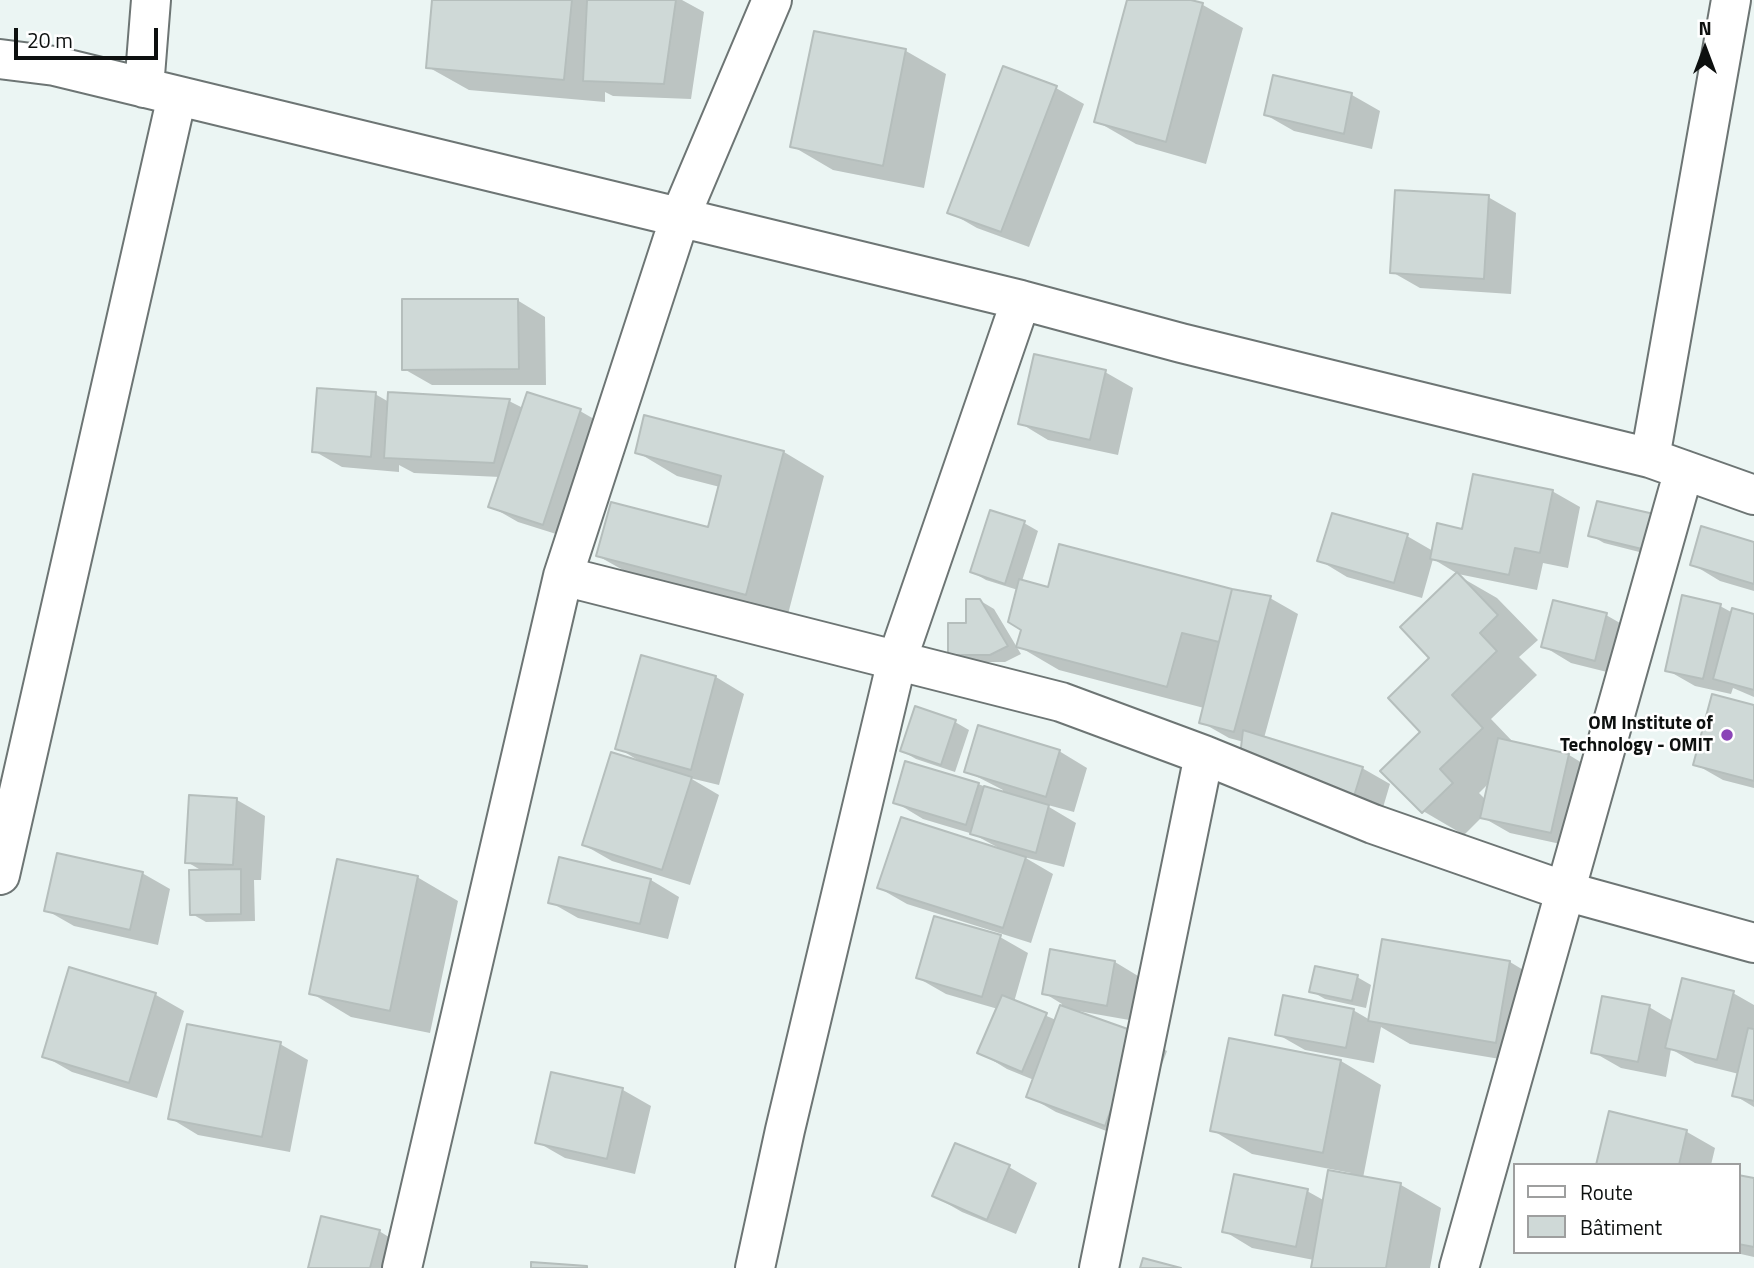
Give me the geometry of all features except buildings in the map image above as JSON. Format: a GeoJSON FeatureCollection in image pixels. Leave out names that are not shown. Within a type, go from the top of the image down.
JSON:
{"type":"FeatureCollection","features":[{"type":"Feature","properties":{"kind":"street"},"geometry":{"type":"LineString","coordinates":[[0,875],[160,92],[151,0]]}},
{"type":"Feature","properties":{"kind":"street"},"geometry":{"type":"LineString","coordinates":[[402,1268],[563,576],[680,217],[772,0]]}},
{"type":"Feature","properties":{"kind":"street"},"geometry":{"type":"LineString","coordinates":[[1459,1268],[1565,891],[1667,464],[1731,0]]}},
{"type":"Feature","properties":{"kind":"street"},"geometry":{"type":"LineString","coordinates":[[0,59],[55,66],[1021,300],[1181,343],[1667,464],[1754,495]]}},
{"type":"Feature","properties":{"kind":"street"},"geometry":{"type":"LineString","coordinates":[[755,1268],[785,1130],[897,660],[1021,300]]}},
{"type":"Feature","properties":{"kind":"street"},"geometry":{"type":"LineString","coordinates":[[563,576],[1061,702],[1204,755],[1373,824],[1565,891],[1754,943]]}},
{"type":"Feature","properties":{"kind":"street"},"geometry":{"type":"LineString","coordinates":[[1099,1268],[1204,755]]}},
{"type":"Feature","properties":{"kind":"place","name":"OM Institute of Technology - OMIT"},"geometry":{"type":"Point","coordinates":[1727,735]}}]}
